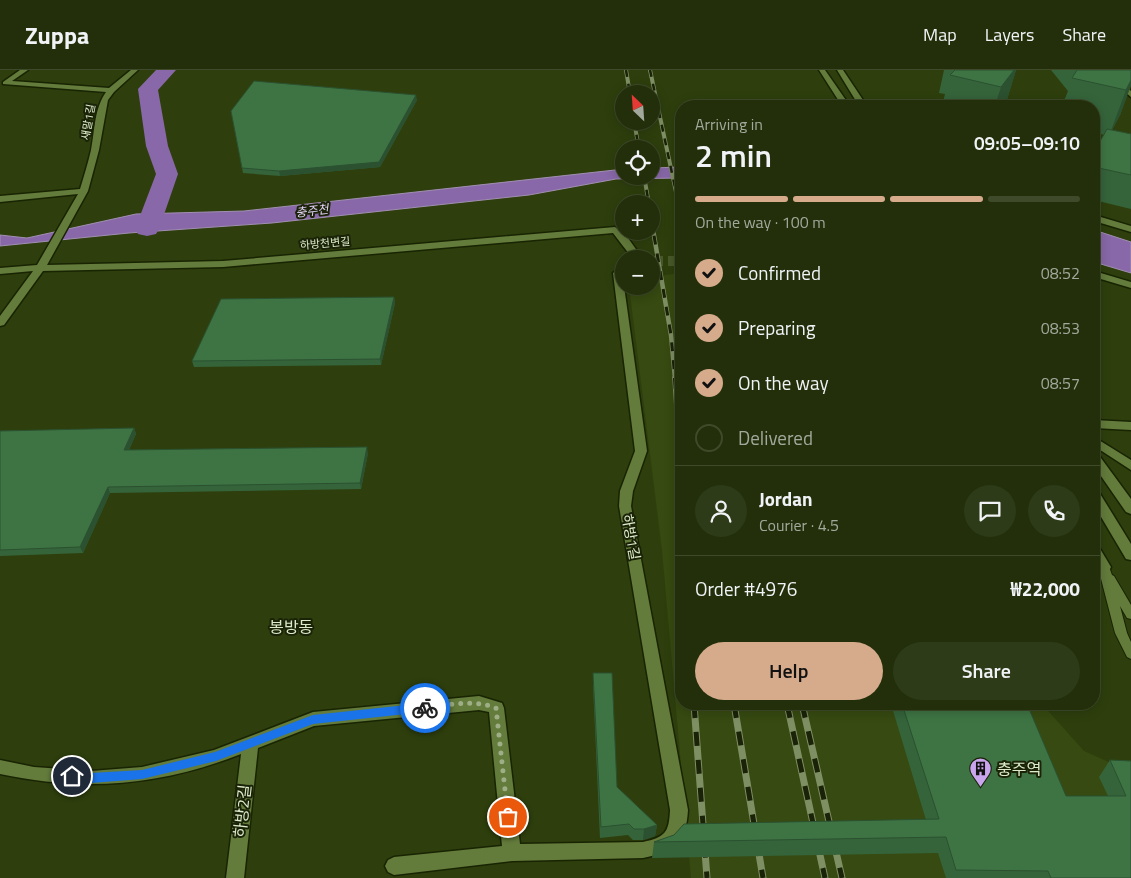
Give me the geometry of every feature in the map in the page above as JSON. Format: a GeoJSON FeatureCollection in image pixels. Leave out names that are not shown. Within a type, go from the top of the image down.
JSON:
{"type":"FeatureCollection","features":[{"type":"Feature","properties":{"kind":"street"},"geometry":{"type":"LineString","coordinates":[[26,70],[5,83],[111,90]]}},
{"type":"Feature","properties":{"kind":"street","name":"새말1길"},"geometry":{"type":"LineString","coordinates":[[0,323],[40,268],[84,191],[95,150],[104,100],[111,90],[135,70]]}},
{"type":"Feature","properties":{"kind":"street"},"geometry":{"type":"LineString","coordinates":[[822,70],[842,100]]}},
{"type":"Feature","properties":{"kind":"street"},"geometry":{"type":"LineString","coordinates":[[840,70],[858,100]]}},
{"type":"Feature","properties":{"kind":"street"},"geometry":{"type":"LineString","coordinates":[[1103,70],[1131,95]]}},
{"type":"Feature","properties":{"kind":"street"},"geometry":{"type":"LineString","coordinates":[[0,199],[84,191]]}},
{"type":"Feature","properties":{"kind":"street"},"geometry":{"type":"LineString","coordinates":[[1100,220],[1131,229]]}},
{"type":"Feature","properties":{"kind":"street","name":"하방천변길"},"geometry":{"type":"LineString","coordinates":[[0,271],[40,268],[223,264],[615,230],[632,250]]}},
{"type":"Feature","properties":{"kind":"street"},"geometry":{"type":"LineString","coordinates":[[1100,276],[1131,285]]}},
{"type":"Feature","properties":{"kind":"street","name":"하방1길"},"geometry":{"type":"LineString","coordinates":[[512,853],[643,850],[667,843],[679,826],[679,810],[625,506],[626,492],[639,463],[641,451],[621,295]]}},
{"type":"Feature","properties":{"kind":"street"},"geometry":{"type":"LineString","coordinates":[[1100,424],[1131,426]]}},
{"type":"Feature","properties":{"kind":"street"},"geometry":{"type":"LineString","coordinates":[[1100,445],[1131,466]]}},
{"type":"Feature","properties":{"kind":"street"},"geometry":{"type":"LineString","coordinates":[[1100,465],[1131,508]]}},
{"type":"Feature","properties":{"kind":"street"},"geometry":{"type":"LineString","coordinates":[[1121,493],[1131,503]]}},
{"type":"Feature","properties":{"kind":"street"},"geometry":{"type":"LineString","coordinates":[[1100,505],[1131,555]]}},
{"type":"Feature","properties":{"kind":"street"},"geometry":{"type":"LineString","coordinates":[[1100,561],[1104,568]]}},
{"type":"Feature","properties":{"kind":"street"},"geometry":{"type":"LineString","coordinates":[[0,767],[34,774],[91,778],[142,774],[216,757],[313,719],[471,703],[496,708],[512,853],[394,866]]}},
{"type":"Feature","properties":{"kind":"street","name":"하방2길"},"geometry":{"type":"LineString","coordinates":[[235,878],[250,744]]}},
{"type":"Feature","properties":{"kind":"lane"},"geometry":{"type":"LineString","coordinates":[[1104,568],[1131,615]]}},
{"type":"Feature","properties":{"kind":"lane"},"geometry":{"type":"LineString","coordinates":[[1104,568],[1121,633],[1131,654]]}},
{"type":"Feature","properties":{"kind":"shaded area"},"geometry":{"type":"Polygon","coordinates":[[[675,274],[675,697],[662,550],[630,295],[660,295],[660,276],[675,274]]]}},
{"type":"Feature","properties":{"kind":"shaded area"},"geometry":{"type":"Polygon","coordinates":[[[676,710],[1047,710],[1084,751],[1131,772],[1131,878],[691,878],[676,710]]]}},
{"type":"Feature","properties":{"kind":"water","name":"충주천"},"geometry":{"type":"Polygon","coordinates":[[[675,167],[675,178],[660,178],[660,168],[675,167]]]}},
{"type":"Feature","properties":{"kind":"water","name":"충주천"},"geometry":{"type":"Polygon","coordinates":[[[615,170],[615,179],[529,195],[272,223],[129,233],[0,246],[0,235],[27,238],[136,214],[244,211],[615,170]]]}},
{"type":"Feature","properties":{"kind":"water"},"geometry":{"type":"Polygon","coordinates":[[[1100,232],[1131,242],[1131,273],[1100,264],[1100,232]]]}},
{"type":"Feature","properties":{"kind":"building"},"geometry":{"type":"Polygon","coordinates":[[[955,70],[1014,70],[1001,87],[950,75],[955,70]]]}},
{"type":"Feature","properties":{"kind":"building"},"geometry":{"type":"Polygon","coordinates":[[[1077,70],[1131,70],[1131,80],[1126,90],[1072,78],[1077,70]]]}},
{"type":"Feature","properties":{"kind":"building"},"geometry":{"type":"Polygon","coordinates":[[[254,81],[416,95],[379,162],[279,171],[242,168],[231,111],[254,81]]]}},
{"type":"Feature","properties":{"kind":"building"},"geometry":{"type":"Polygon","coordinates":[[[1107,129],[1131,134],[1131,175],[1100,168],[1100,141],[1107,129]]]}},
{"type":"Feature","properties":{"kind":"building"},"geometry":{"type":"Polygon","coordinates":[[[394,297],[380,359],[192,361],[221,299],[394,297]]]}},
{"type":"Feature","properties":{"kind":"building"},"geometry":{"type":"Polygon","coordinates":[[[134,428],[124,450],[367,447],[360,483],[108,487],[80,547],[0,550],[0,431],[134,428]]]}},
{"type":"Feature","properties":{"kind":"building"},"geometry":{"type":"Polygon","coordinates":[[[593,673],[612,673],[617,787],[657,825],[644,829],[634,829],[629,824],[601,827],[593,673]]]}},
{"type":"Feature","properties":{"kind":"building","name":"충주역"},"geometry":{"type":"Polygon","coordinates":[[[904,710],[1030,710],[1066,796],[1126,796],[1110,760],[1131,761],[1131,878],[1051,878],[1048,871],[956,870],[946,837],[654,842],[674,835],[684,824],[939,819],[904,710]]]}},
{"type":"Feature","properties":{"kind":"waterway"},"geometry":{"type":"LineString","coordinates":[[147,229],[167,174],[157,146],[148,89],[167,70]]}},
{"type":"Feature","properties":{"kind":"tunnel"},"geometry":{"type":"LineString","coordinates":[[660,261],[675,261]]}},
{"type":"Feature","properties":{"kind":"railway"},"geometry":{"type":"LineString","coordinates":[[626,70],[628,85]]}},
{"type":"Feature","properties":{"kind":"railway"},"geometry":{"type":"LineString","coordinates":[[650,70],[675,187]]}},
{"type":"Feature","properties":{"kind":"railway"},"geometry":{"type":"LineString","coordinates":[[636,130],[637,140]]}},
{"type":"Feature","properties":{"kind":"railway"},"geometry":{"type":"LineString","coordinates":[[646,185],[647,195]]}},
{"type":"Feature","properties":{"kind":"railway"},"geometry":{"type":"LineString","coordinates":[[655,240],[671,335],[675,379]]}},
{"type":"Feature","properties":{"kind":"railway"},"geometry":{"type":"LineString","coordinates":[[694,710],[707,878]]}},
{"type":"Feature","properties":{"kind":"railway"},"geometry":{"type":"LineString","coordinates":[[735,710],[763,878]]}},
{"type":"Feature","properties":{"kind":"railway"},"geometry":{"type":"LineString","coordinates":[[788,710],[825,878]]}},
{"type":"Feature","properties":{"kind":"railway"},"geometry":{"type":"LineString","coordinates":[[803,710],[842,878]]}},
{"type":"Feature","properties":{"kind":"way so far"},"geometry":{"type":"LineString","coordinates":[[425,708],[479,703],[496,708],[508,817]]}},
{"type":"Feature","properties":{"kind":"place","name":"충주역"},"geometry":{"type":"Point","coordinates":[981,788]}},
{"type":"Feature","properties":{"kind":"district","name":"봉방동"},"geometry":{"type":"Point","coordinates":[291,627]}},
{"type":"Feature","properties":{"kind":"route"},"geometry":{"type":"LineString","coordinates":[[72,776],[91,778],[142,774],[216,757],[313,719],[425,708]]}}]}
